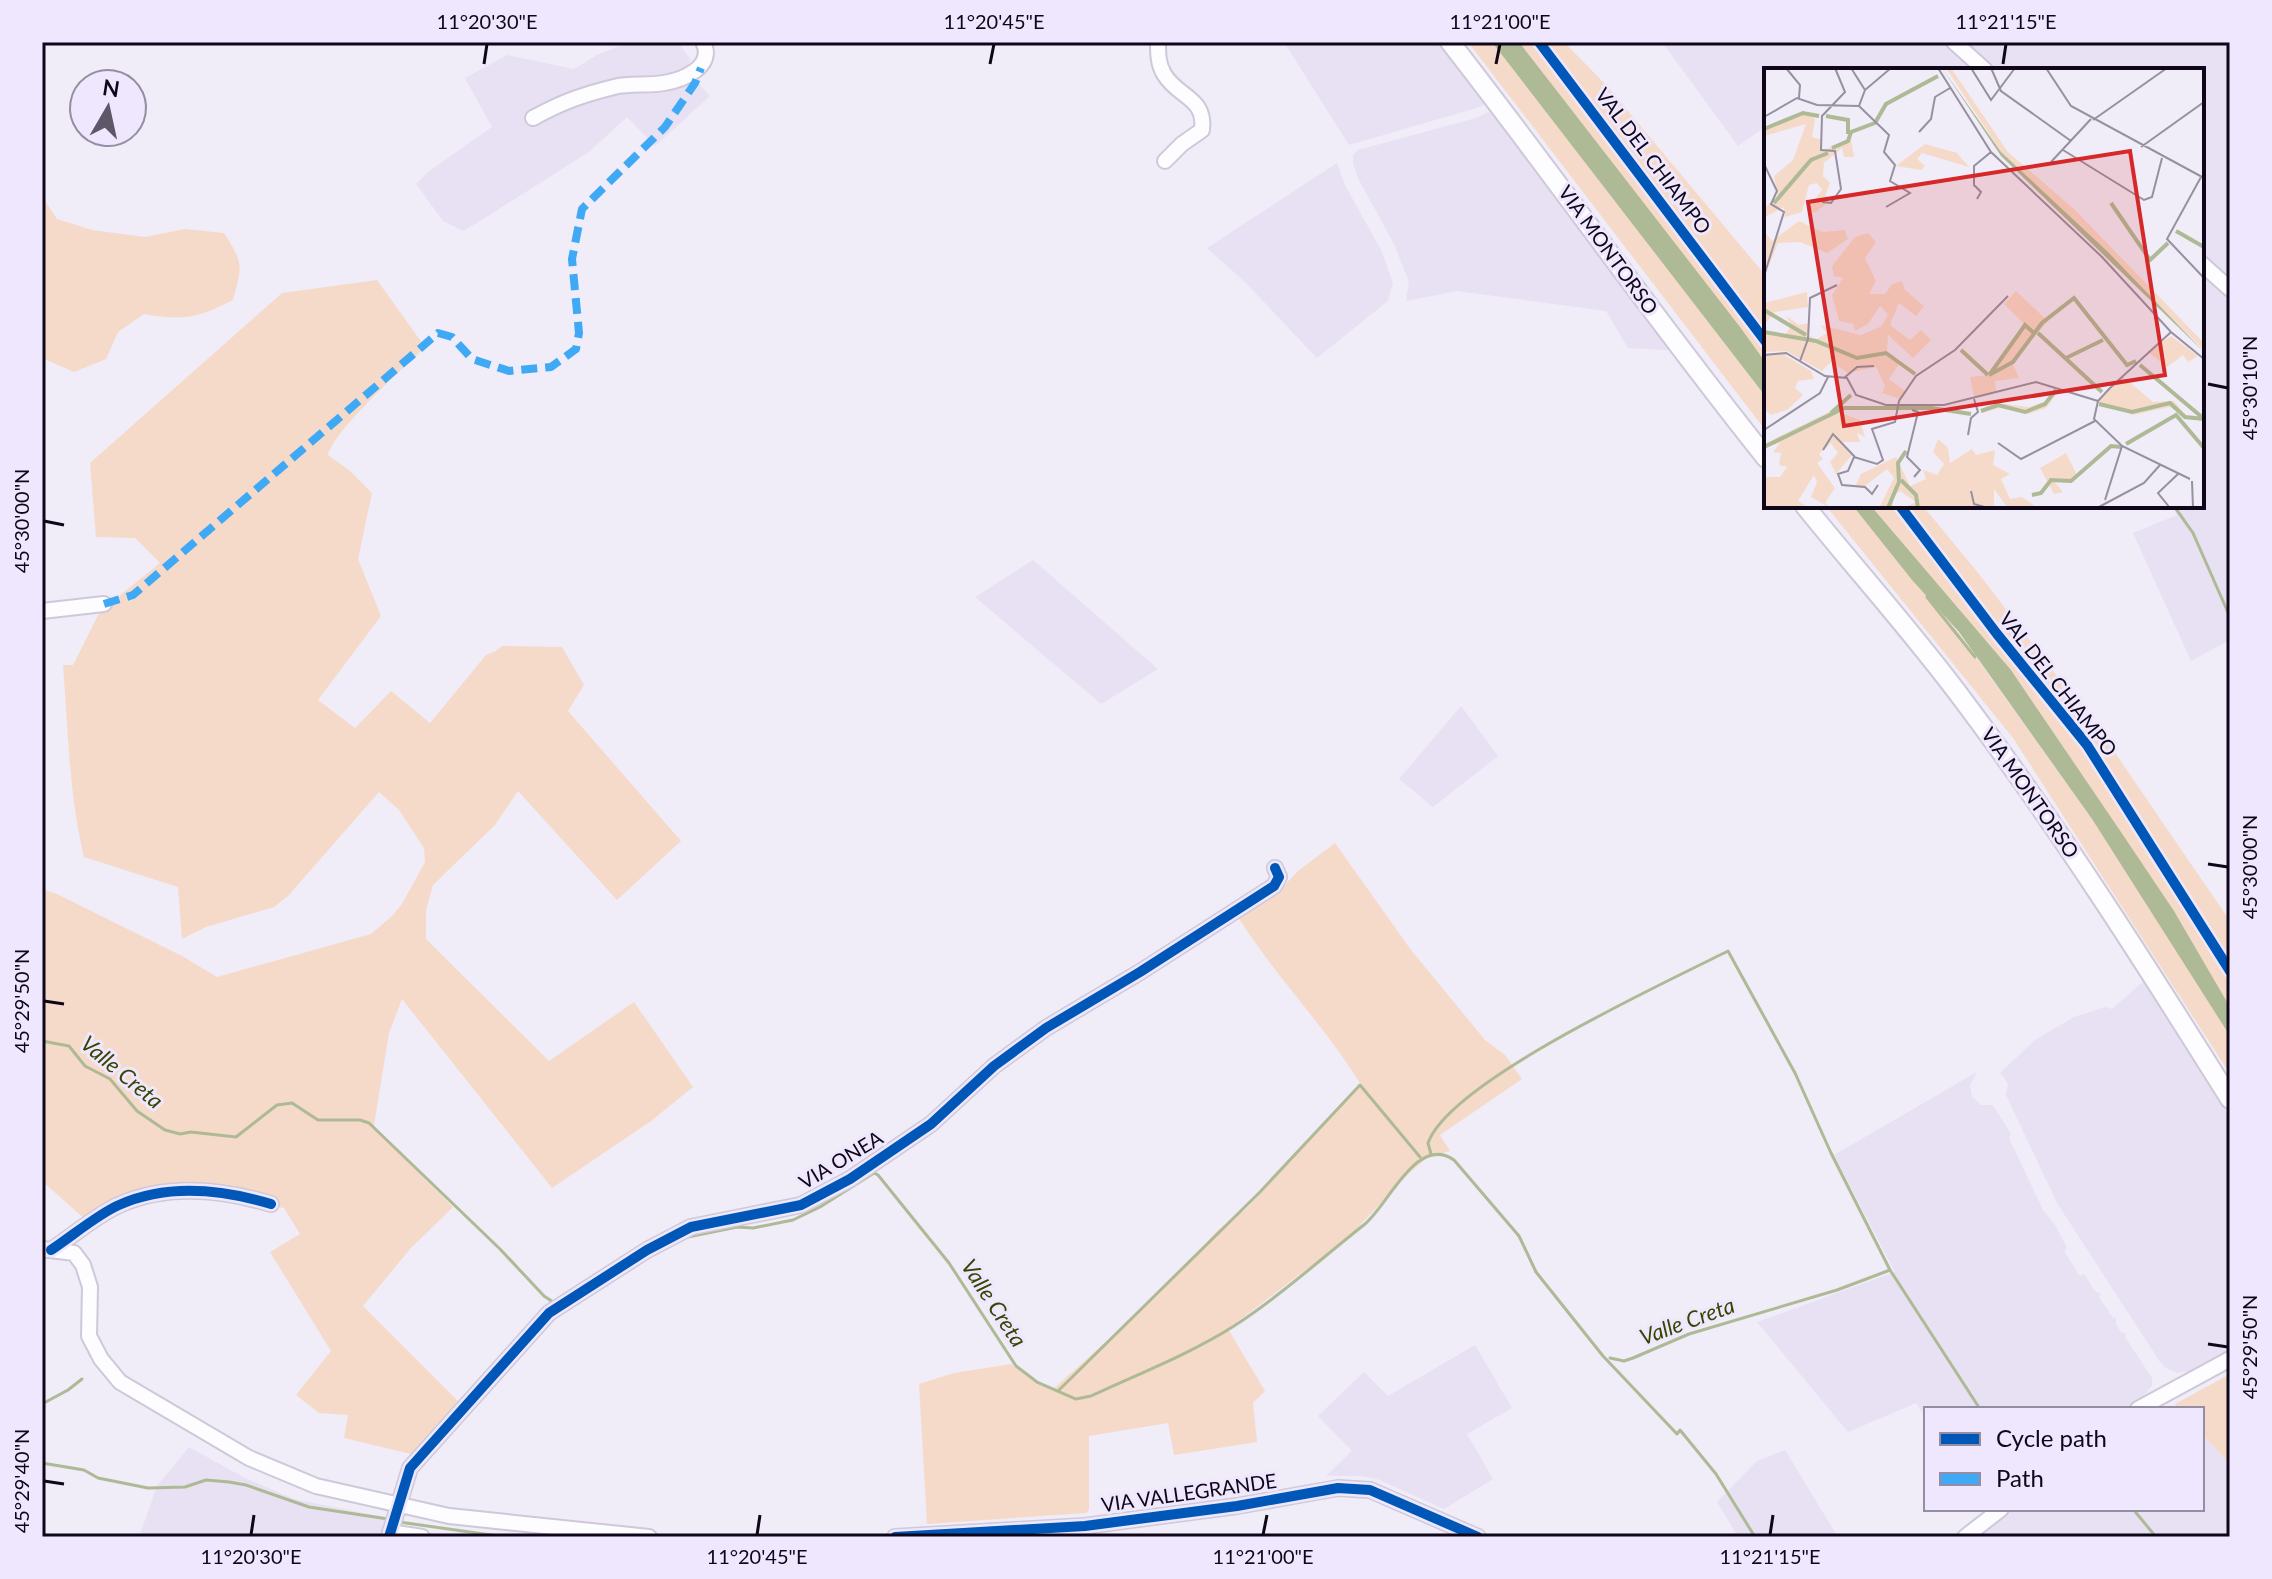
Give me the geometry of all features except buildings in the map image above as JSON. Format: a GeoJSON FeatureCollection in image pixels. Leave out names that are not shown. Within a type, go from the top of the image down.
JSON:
{"type":"FeatureCollection","features":[{"type":"Feature","properties":{"kind":"main road","name":"VIA MONTORSO"},"geometry":{"type":"LineString","coordinates":[[1450,42],[1764,456]]}},
{"type":"Feature","properties":{"kind":"main road","name":"VIA MONTORSO"},"geometry":{"type":"LineString","coordinates":[[1807,508],[1965,702],[2050,820],[2230,1099]]}},
{"type":"Feature","properties":{"kind":"street"},"geometry":{"type":"LineString","coordinates":[[533,118],[567,99],[620,85],[665,83],[689,75],[701,68],[706,59],[707,49],[703,42]]}},
{"type":"Feature","properties":{"kind":"street"},"geometry":{"type":"LineString","coordinates":[[1158,42],[1159,63],[1165,77],[1194,101],[1204,117],[1202,130],[1165,161]]}},
{"type":"Feature","properties":{"kind":"street"},"geometry":{"type":"LineString","coordinates":[[1954,42],[1983,68]]}},
{"type":"Feature","properties":{"kind":"street"},"geometry":{"type":"LineString","coordinates":[[2204,266],[2230,289]]}},
{"type":"Feature","properties":{"kind":"street"},"geometry":{"type":"LineString","coordinates":[[42,611],[104,604]]}},
{"type":"Feature","properties":{"kind":"street","name":"VIA ONEA"},"geometry":{"type":"LineString","coordinates":[[393,1523],[410,1468],[549,1313],[647,1250],[691,1227],[801,1205],[850,1179],[931,1124],[994,1066],[1046,1028],[1274,886],[1279,877],[1275,868]]}},
{"type":"Feature","properties":{"kind":"street"},"geometry":{"type":"LineString","coordinates":[[46,1250],[116,1206],[152,1193],[170,1190],[217,1192],[271,1204]]}},
{"type":"Feature","properties":{"kind":"street"},"geometry":{"type":"LineString","coordinates":[[46,1250],[74,1253],[83,1265],[90,1287],[89,1336],[101,1359],[120,1382],[249,1458],[422,1537]]}},
{"type":"Feature","properties":{"kind":"street"},"geometry":{"type":"LineString","coordinates":[[2142,1407],[2230,1359]]}},
{"type":"Feature","properties":{"kind":"street","name":"VIA VALLEGRANDE"},"geometry":{"type":"LineString","coordinates":[[895,1537],[1115,1522],[1237,1506],[1338,1488],[1370,1490],[1478,1537]]}},
{"type":"Feature","properties":{"kind":"street"},"geometry":{"type":"LineString","coordinates":[[1965,1537],[1998,1511]]}},
{"type":"Feature","properties":{"kind":"street"},"geometry":{"type":"LineString","coordinates":[[393,1523],[449,1516],[649,1537]]}},
{"type":"Feature","properties":{"kind":"shaded area"},"geometry":{"type":"Polygon","coordinates":[[[630,42],[675,42],[680,45],[691,60],[685,69],[710,96],[655,146],[627,117],[589,152],[472,226],[463,231],[443,221],[416,184],[429,171],[492,127],[465,78],[507,55],[574,69],[597,55],[630,42]]]}},
{"type":"Feature","properties":{"kind":"shaded area"},"geometry":{"type":"Polygon","coordinates":[[[1284,42],[1447,42],[1492,101],[1349,145],[1284,42]]]}},
{"type":"Feature","properties":{"kind":"shaded area"},"geometry":{"type":"Polygon","coordinates":[[[1468,42],[1492,42],[1764,394],[1764,428],[1468,42]]]}},
{"type":"Feature","properties":{"kind":"shaded area"},"geometry":{"type":"Polygon","coordinates":[[[1492,42],[1519,42],[1740,327],[1764,360],[1764,394],[1492,42]]]}},
{"type":"Feature","properties":{"kind":"shaded area"},"geometry":{"type":"Polygon","coordinates":[[[1519,42],[1564,42],[1607,86],[1764,274],[1764,360],[1519,42]]]}},
{"type":"Feature","properties":{"kind":"shaded area"},"geometry":{"type":"Polygon","coordinates":[[[1662,42],[2230,42],[2230,640],[2191,661],[2133,533],[2177,515],[2172,508],[2204,508],[2204,68],[1764,68],[1764,127],[1738,146],[1662,42]]]}},
{"type":"Feature","properties":{"kind":"shaded area"},"geometry":{"type":"Polygon","coordinates":[[[1496,108],[1678,351],[1628,348],[1606,311],[1457,291],[1406,301],[1409,282],[1394,244],[1358,178],[1353,155],[1358,150],[1476,118],[1496,108]]]}},
{"type":"Feature","properties":{"kind":"shaded area"},"geometry":{"type":"Polygon","coordinates":[[[1337,163],[1345,185],[1381,250],[1393,283],[1388,301],[1317,358],[1245,282],[1207,248],[1337,163]]]}},
{"type":"Feature","properties":{"kind":"shaded area"},"geometry":{"type":"Polygon","coordinates":[[[42,196],[57,219],[92,230],[145,237],[185,229],[224,233],[239,265],[233,300],[190,316],[144,314],[118,332],[106,359],[74,372],[42,358],[42,196]]]}},
{"type":"Feature","properties":{"kind":"shaded area"},"geometry":{"type":"Polygon","coordinates":[[[377,280],[425,347],[356,415],[328,455],[372,493],[358,559],[381,616],[318,700],[355,728],[391,691],[430,723],[486,655],[502,646],[562,647],[584,685],[568,711],[681,841],[617,900],[518,791],[495,825],[433,885],[426,910],[426,939],[549,1061],[634,1002],[693,1087],[651,1121],[552,1188],[402,999],[389,1033],[374,1125],[379,1134],[453,1207],[410,1249],[363,1306],[463,1406],[415,1455],[344,1438],[348,1415],[319,1413],[296,1395],[331,1351],[270,1252],[300,1234],[284,1208],[206,1194],[141,1198],[87,1221],[42,1181],[42,889],[182,956],[217,977],[371,934],[402,904],[425,862],[424,848],[399,810],[379,792],[288,896],[274,907],[206,927],[182,939],[178,887],[84,857],[70,762],[63,665],[73,665],[103,605],[113,601],[160,563],[135,538],[96,537],[90,463],[282,293],[377,280]]]}},
{"type":"Feature","properties":{"kind":"shaded area"},"geometry":{"type":"Polygon","coordinates":[[[1828,508],[1855,508],[1958,632],[2092,819],[2230,1036],[2230,1074],[2013,738],[1828,508]]]}},
{"type":"Feature","properties":{"kind":"shaded area"},"geometry":{"type":"Polygon","coordinates":[[[1855,508],[1873,508],[2011,670],[2174,911],[2230,1007],[2230,1036],[2092,819],[1959,632],[1912,580],[1855,508]]]}},
{"type":"Feature","properties":{"kind":"shaded area"},"geometry":{"type":"Polygon","coordinates":[[[1873,508],[1925,508],[2111,747],[2230,921],[2230,1007],[2174,911],[2011,670],[1873,508]]]}},
{"type":"Feature","properties":{"kind":"shaded area"},"geometry":{"type":"Polygon","coordinates":[[[1033,560],[1158,669],[1101,704],[975,597],[1033,560]]]}},
{"type":"Feature","properties":{"kind":"shaded area"},"geometry":{"type":"Polygon","coordinates":[[[1461,706],[1498,756],[1433,807],[1399,779],[1461,706]]]}},
{"type":"Feature","properties":{"kind":"shaded area"},"geometry":{"type":"Polygon","coordinates":[[[1335,843],[1411,950],[1485,1040],[1505,1055],[1522,1079],[1440,1135],[1450,1151],[1428,1157],[1350,1236],[1228,1329],[1265,1391],[1253,1403],[1257,1442],[1174,1455],[1168,1423],[1089,1436],[1089,1510],[1086,1513],[927,1524],[919,1384],[954,1373],[1011,1364],[1033,1381],[1052,1390],[1159,1294],[1218,1230],[1246,1209],[1361,1085],[1238,917],[1278,892],[1298,871],[1335,843]]]}},
{"type":"Feature","properties":{"kind":"shaded area"},"geometry":{"type":"Polygon","coordinates":[[[2146,979],[2230,1117],[2230,1353],[2198,1370],[2177,1373],[2160,1362],[2057,1203],[2006,1095],[2008,1084],[2000,1073],[2035,1040],[2074,1017],[2105,1007],[2112,1009],[2146,979]]]}},
{"type":"Feature","properties":{"kind":"shaded area"},"geometry":{"type":"Polygon","coordinates":[[[1977,1072],[1970,1085],[1972,1097],[1981,1105],[1993,1105],[2011,1134],[2009,1138],[2043,1210],[2067,1248],[2064,1251],[2080,1276],[2084,1274],[2095,1291],[2101,1294],[2099,1297],[2113,1318],[2116,1317],[2116,1324],[2121,1332],[2127,1334],[2125,1337],[2152,1378],[2152,1385],[2139,1403],[2130,1407],[1924,1407],[1924,1415],[1916,1403],[1848,1432],[1757,1322],[1895,1272],[1834,1155],[1977,1072]]]}},
{"type":"Feature","properties":{"kind":"shaded area"},"geometry":{"type":"Polygon","coordinates":[[[1475,1345],[1512,1408],[1467,1434],[1493,1479],[1444,1509],[1377,1479],[1326,1476],[1352,1451],[1318,1416],[1364,1372],[1388,1396],[1475,1345]]]}},
{"type":"Feature","properties":{"kind":"shaded area"},"geometry":{"type":"Polygon","coordinates":[[[2230,1374],[2230,1464],[2204,1436],[2204,1407],[2177,1407],[2175,1404],[2230,1374]]]}},
{"type":"Feature","properties":{"kind":"shaded area"},"geometry":{"type":"Polygon","coordinates":[[[2204,1436],[2230,1464],[2230,1537],[1977,1537],[2009,1511],[2204,1511],[2204,1436]]]}},
{"type":"Feature","properties":{"kind":"shaded area"},"geometry":{"type":"Polygon","coordinates":[[[189,1447],[245,1478],[294,1499],[394,1519],[392,1537],[139,1537],[157,1486],[189,1447]]]}},
{"type":"Feature","properties":{"kind":"shaded area"},"geometry":{"type":"Polygon","coordinates":[[[1785,1450],[1838,1537],[1738,1537],[1717,1502],[1757,1461],[1785,1450]]]}},
{"type":"Feature","properties":{"kind":"waterway"},"geometry":{"type":"LineString","coordinates":[[2175,508],[2193,533],[2230,617]]}},
{"type":"Feature","properties":{"kind":"waterway"},"geometry":{"type":"LineString","coordinates":[[1927,597],[1975,657]]}},
{"type":"Feature","properties":{"kind":"waterway"},"geometry":{"type":"LineString","coordinates":[[1431,1154],[1428,1143],[1445,1118],[1475,1091],[1516,1063],[1611,1009],[1728,951],[1795,1073],[1890,1270],[1979,1407]]}},
{"type":"Feature","properties":{"kind":"waterway","name":"Valle Creta"},"geometry":{"type":"LineString","coordinates":[[42,1041],[69,1046],[85,1066],[110,1079],[137,1111],[165,1130],[180,1134],[191,1132],[236,1137],[277,1105],[292,1103],[318,1120],[360,1120],[369,1123],[500,1249],[544,1296],[556,1304]]}},
{"type":"Feature","properties":{"kind":"waterway"},"geometry":{"type":"LineString","coordinates":[[1058,1391],[1260,1192],[1360,1085],[1420,1157]]}},
{"type":"Feature","properties":{"kind":"waterway","name":"Valle Creta"},"geometry":{"type":"LineString","coordinates":[[683,1238],[793,1220],[874,1173],[949,1263],[1016,1366],[1037,1382],[1076,1399],[1091,1396],[1164,1363],[1234,1326],[1365,1224],[1416,1164],[1428,1156],[1441,1154],[1454,1160],[1519,1236],[1536,1272],[1603,1356],[1677,1434],[1680,1430],[1716,1474],[1755,1537]]}},
{"type":"Feature","properties":{"kind":"waterway","name":"Valle Creta"},"geometry":{"type":"LineString","coordinates":[[1610,1358],[1624,1361],[1689,1334],[1837,1290],[1890,1270]]}},
{"type":"Feature","properties":{"kind":"waterway"},"geometry":{"type":"LineString","coordinates":[[42,1404],[82,1379]]}},
{"type":"Feature","properties":{"kind":"waterway"},"geometry":{"type":"LineString","coordinates":[[42,1463],[84,1470],[98,1478],[148,1488],[185,1487],[206,1480],[229,1482],[309,1507],[388,1519]]}},
{"type":"Feature","properties":{"kind":"waterway","name":"Valle Creta"},"geometry":{"type":"LineString","coordinates":[[2135,1511],[2156,1537]]}},
{"type":"Feature","properties":{"kind":"waterway"},"geometry":{"type":"LineString","coordinates":[[399,1522],[505,1537]]}},
{"type":"Feature","properties":{"kind":"marked path"},"geometry":{"type":"LineString","coordinates":[[104,604],[133,595],[438,333],[452,337],[472,359],[509,371],[551,367],[576,349],[579,333],[572,259],[582,209],[665,127],[695,83],[701,68]]}},
{"type":"Feature","properties":{"kind":"cycle path","name":"VAL DEL CHIAMPO"},"geometry":{"type":"LineString","coordinates":[[1539,42],[1764,339]]}},
{"type":"Feature","properties":{"kind":"cycle path","name":"VAL DEL CHIAMPO"},"geometry":{"type":"LineString","coordinates":[[1902,508],[1997,634],[2087,745],[2230,971]]}},
{"type":"Feature","properties":{"kind":"cycle path"},"geometry":{"type":"LineString","coordinates":[[389,1537],[410,1468],[549,1313],[647,1250],[691,1227],[801,1205],[850,1179],[931,1124],[994,1066],[1046,1028],[1274,886],[1279,877],[1275,868]]}},
{"type":"Feature","properties":{"kind":"cycle path"},"geometry":{"type":"LineString","coordinates":[[51,1250],[111,1209],[156,1193],[214,1192],[271,1204]]}},
{"type":"Feature","properties":{"kind":"cycle path"},"geometry":{"type":"LineString","coordinates":[[895,1537],[1085,1526],[1237,1506],[1338,1488],[1370,1490],[1478,1537]]}}]}
